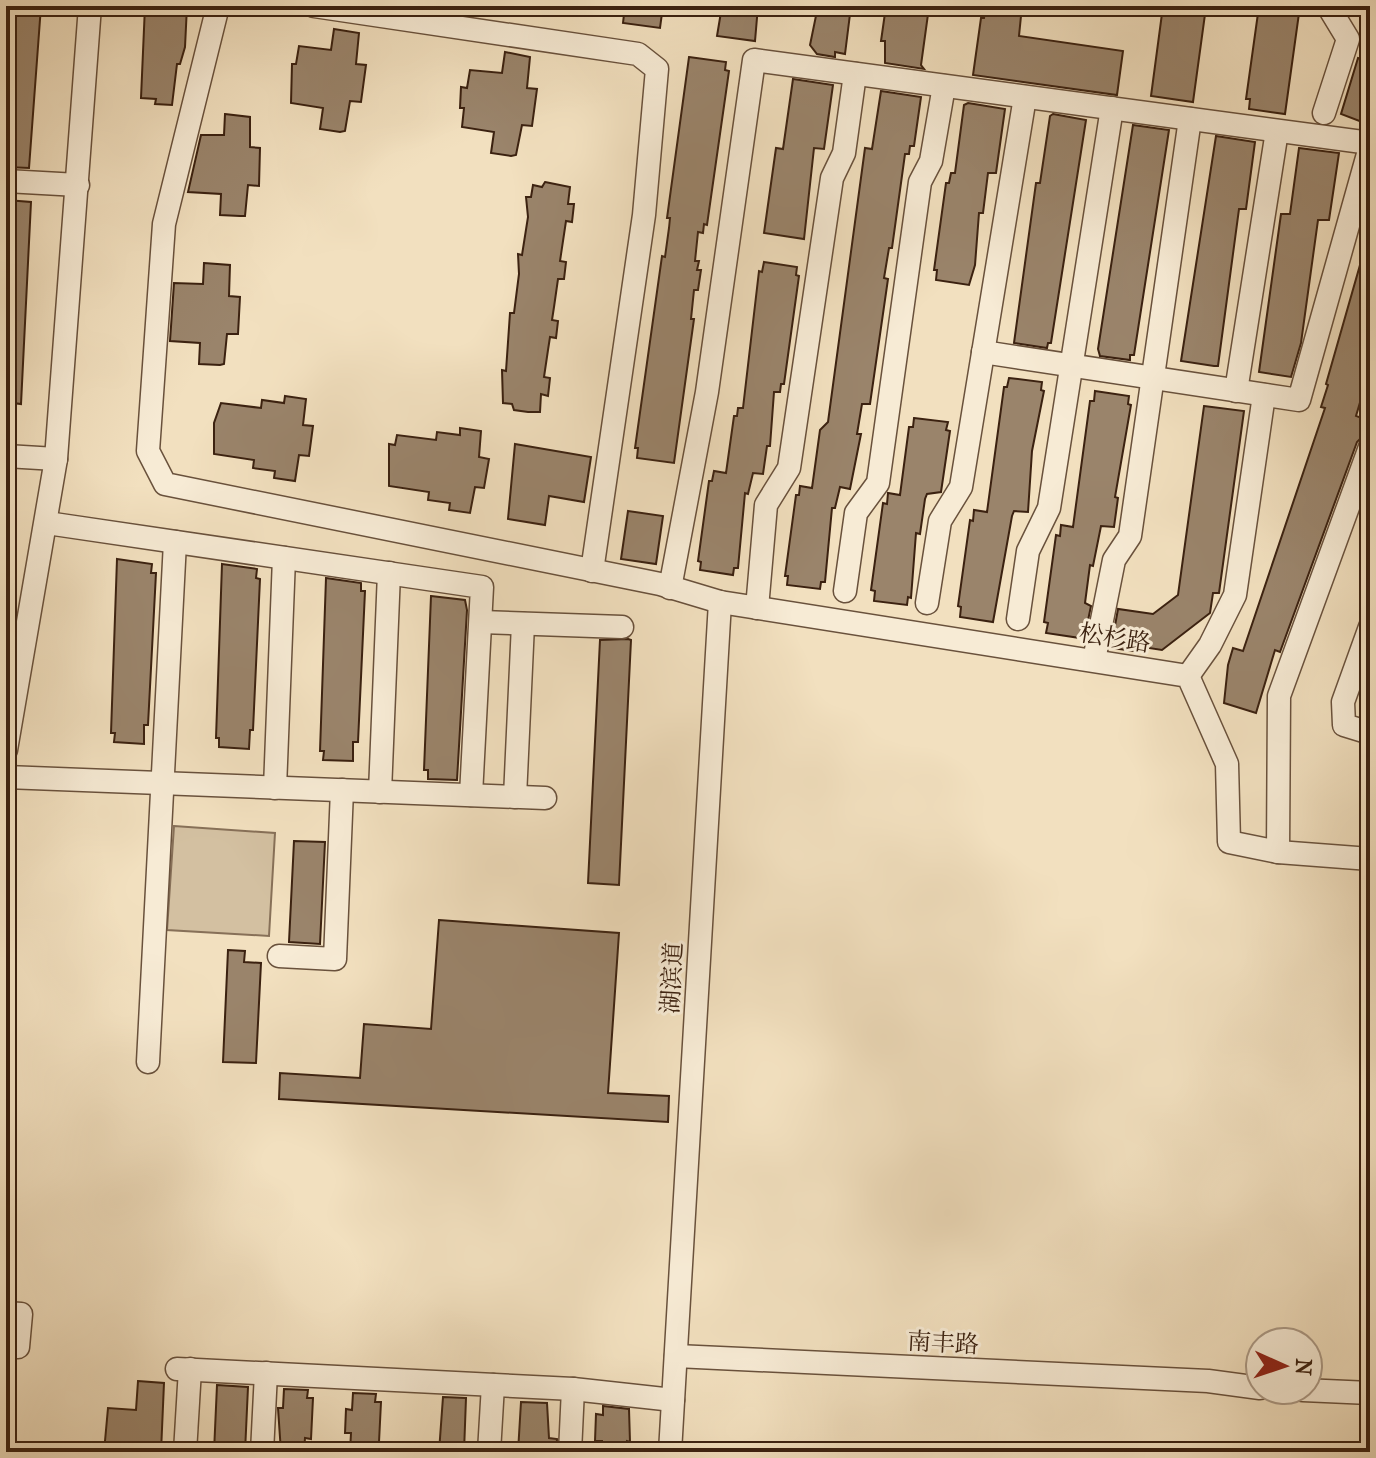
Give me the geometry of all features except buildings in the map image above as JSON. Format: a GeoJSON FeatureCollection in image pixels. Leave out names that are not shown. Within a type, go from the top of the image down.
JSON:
{"type":"FeatureCollection","features":[{"type":"Feature","properties":{"kind":"street"},"geometry":{"type":"LineString","coordinates":[[6,750],[56,459],[90,6]]}},
{"type":"Feature","properties":{"kind":"street","name":"松杉路"},"geometry":{"type":"LineString","coordinates":[[218,6],[164,224],[148,451],[165,484],[592,571],[720,602],[1188,676]]}},
{"type":"Feature","properties":{"kind":"street"},"geometry":{"type":"LineString","coordinates":[[314,6],[638,54],[657,69],[644,215],[592,571]]}},
{"type":"Feature","properties":{"kind":"street"},"geometry":{"type":"LineString","coordinates":[[1324,113],[1348,39],[1328,6]]}},
{"type":"Feature","properties":{"kind":"street"},"geometry":{"type":"LineString","coordinates":[[670,588],[707,392],[754,60],[1370,145],[1299,400],[983,352]]}},
{"type":"Feature","properties":{"kind":"street"},"geometry":{"type":"LineString","coordinates":[[757,608],[766,505],[789,468],[832,178],[844,153],[855,74]]}},
{"type":"Feature","properties":{"kind":"street"},"geometry":{"type":"LineString","coordinates":[[845,591],[856,513],[878,483],[920,182],[931,161],[944,86]]}},
{"type":"Feature","properties":{"kind":"street"},"geometry":{"type":"LineString","coordinates":[[927,603],[940,521],[961,487],[1025,97]]}},
{"type":"Feature","properties":{"kind":"street"},"geometry":{"type":"LineString","coordinates":[[1018,619],[1028,551],[1049,508],[1112,108]]}},
{"type":"Feature","properties":{"kind":"street"},"geometry":{"type":"LineString","coordinates":[[1096,650],[1114,560],[1130,536],[1190,119]]}},
{"type":"Feature","properties":{"kind":"street"},"geometry":{"type":"LineString","coordinates":[[1236,391],[1277,131]]}},
{"type":"Feature","properties":{"kind":"street"},"geometry":{"type":"LineString","coordinates":[[6,181],[78,185]]}},
{"type":"Feature","properties":{"kind":"street"},"geometry":{"type":"LineString","coordinates":[[1264,395],[1235,595],[1210,645],[1188,676],[1227,764],[1229,842],[1278,852],[1370,859]]}},
{"type":"Feature","properties":{"kind":"street"},"geometry":{"type":"LineString","coordinates":[[1278,852],[1279,696],[1370,447]]}},
{"type":"Feature","properties":{"kind":"street"},"geometry":{"type":"LineString","coordinates":[[6,456],[56,459]]}},
{"type":"Feature","properties":{"kind":"street"},"geometry":{"type":"LineString","coordinates":[[47,523],[482,587],[471,795]]}},
{"type":"Feature","properties":{"kind":"street"},"geometry":{"type":"LineString","coordinates":[[148,1062],[175,542]]}},
{"type":"Feature","properties":{"kind":"street"},"geometry":{"type":"LineString","coordinates":[[275,788],[284,558]]}},
{"type":"Feature","properties":{"kind":"street"},"geometry":{"type":"LineString","coordinates":[[380,792],[389,573]]}},
{"type":"Feature","properties":{"kind":"street","name":"湖滨道"},"geometry":{"type":"LineString","coordinates":[[670,1452],[720,602]]}},
{"type":"Feature","properties":{"kind":"street"},"geometry":{"type":"LineString","coordinates":[[481,622],[622,627]]}},
{"type":"Feature","properties":{"kind":"street"},"geometry":{"type":"LineString","coordinates":[[515,797],[523,624]]}},
{"type":"Feature","properties":{"kind":"street"},"geometry":{"type":"LineString","coordinates":[[1370,627],[1343,702],[1344,725],[1370,733]]}},
{"type":"Feature","properties":{"kind":"street"},"geometry":{"type":"LineString","coordinates":[[6,777],[545,798]]}},
{"type":"Feature","properties":{"kind":"street"},"geometry":{"type":"LineString","coordinates":[[279,956],[335,959],[342,790]]}},
{"type":"Feature","properties":{"kind":"street"},"geometry":{"type":"LineString","coordinates":[[6,1313],[21,1314],[18,1347],[6,1346]]}},
{"type":"Feature","properties":{"kind":"street","name":"南丰路"},"geometry":{"type":"LineString","coordinates":[[676,1356],[1208,1381],[1244,1380]]}},
{"type":"Feature","properties":{"kind":"street"},"geometry":{"type":"LineString","coordinates":[[185,1452],[183,1369],[573,1389],[673,1400]]}},
{"type":"Feature","properties":{"kind":"street"},"geometry":{"type":"LineString","coordinates":[[262,1452],[266,1373]]}},
{"type":"Feature","properties":{"kind":"street","name":"南丰路"},"geometry":{"type":"LineString","coordinates":[[1208,1381],[1244,1386]]}},
{"type":"Feature","properties":{"kind":"street"},"geometry":{"type":"LineString","coordinates":[[1324,1382],[1370,1383]]}},
{"type":"Feature","properties":{"kind":"street"},"geometry":{"type":"LineString","coordinates":[[489,1452],[493,1385]]}},
{"type":"Feature","properties":{"kind":"street"},"geometry":{"type":"LineString","coordinates":[[570,1452],[573,1389]]}},
{"type":"Feature","properties":{"kind":"street"},"geometry":{"type":"LineString","coordinates":[[1324,1391],[1370,1393]]}},
{"type":"Feature","properties":{"kind":"shaded area"},"geometry":{"type":"Polygon","coordinates":[[[174,826],[275,833],[269,936],[167,930],[174,826]]]}}]}
